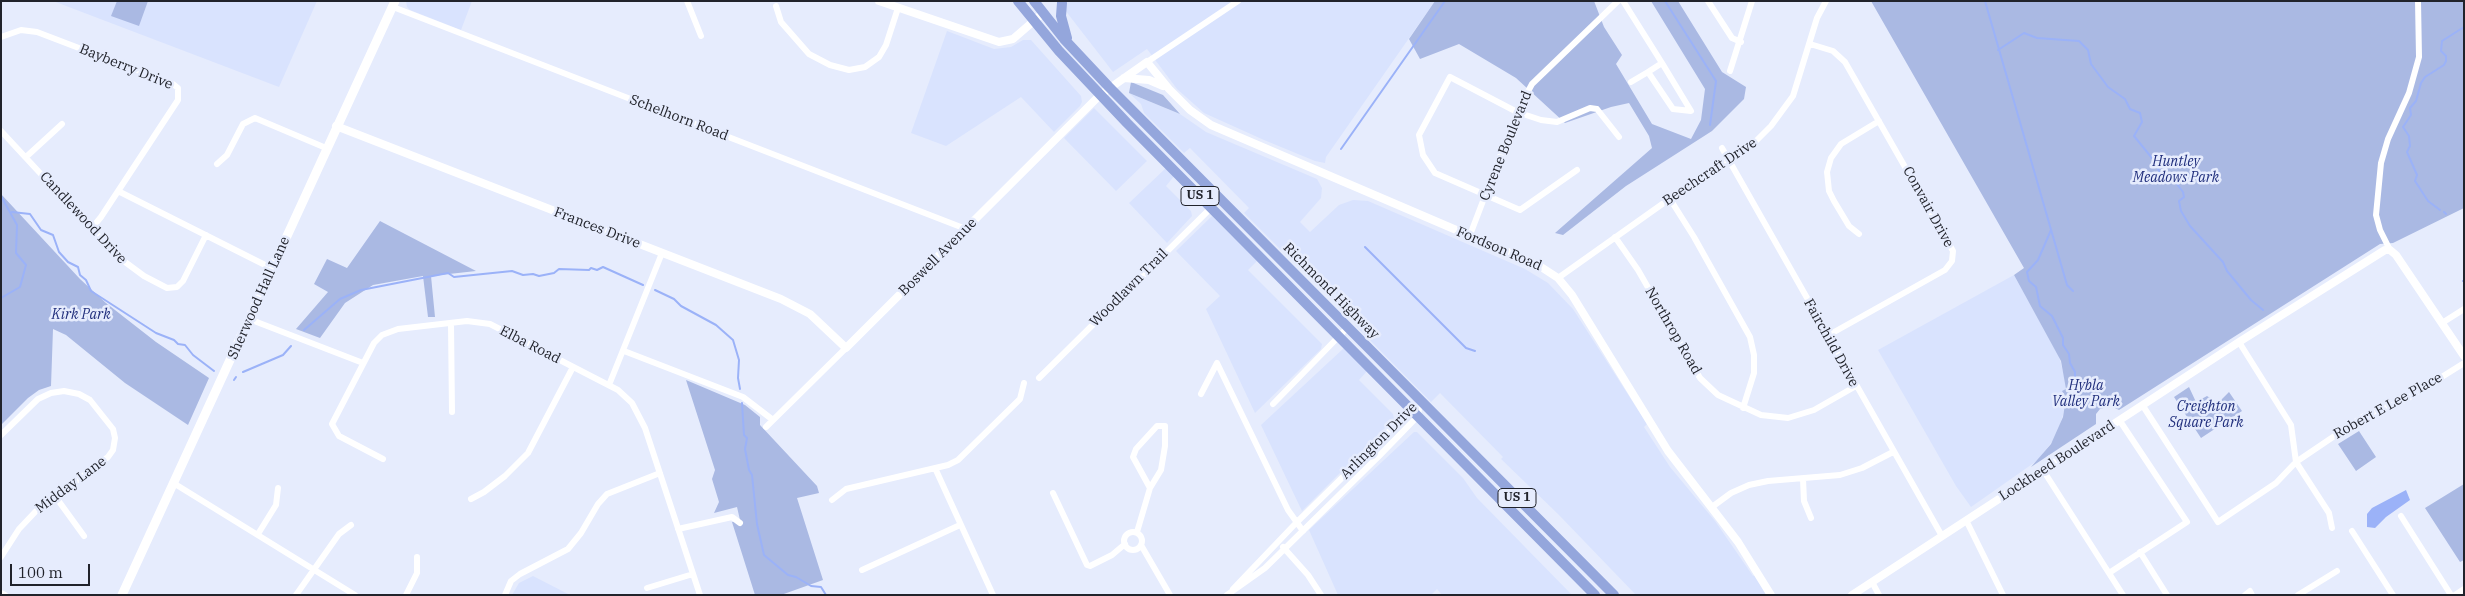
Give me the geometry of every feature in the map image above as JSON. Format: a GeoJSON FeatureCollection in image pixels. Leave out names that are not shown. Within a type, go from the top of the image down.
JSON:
{"type":"FeatureCollection","features":[{"type":"Feature","properties":{"kind":"highway","name":"Richmond Highway"},"geometry":{"type":"LineString","coordinates":[[1018,1],[1034,22],[1100,95],[1591,593]]}},
{"type":"Feature","properties":{"kind":"highway","name":"Richmond Highway"},"geometry":{"type":"LineString","coordinates":[[1034,1],[1072,47],[1109,87],[1614,595]]}},
{"type":"Feature","properties":{"kind":"highway"},"geometry":{"type":"LineString","coordinates":[[1062,3],[1063,26],[1072,47]]}},
{"type":"Feature","properties":{"kind":"main road","name":"Sherwood Hall Lane"},"geometry":{"type":"LineString","coordinates":[[122,595],[175,484],[271,268],[394,4]]}},
{"type":"Feature","properties":{"kind":"street"},"geometry":{"type":"LineString","coordinates":[[687,1],[701,36]]}},
{"type":"Feature","properties":{"kind":"street"},"geometry":{"type":"LineString","coordinates":[[879,1],[998,42],[1013,40],[1043,13]]}},
{"type":"Feature","properties":{"kind":"street"},"geometry":{"type":"LineString","coordinates":[[1109,87],[1238,1]]}},
{"type":"Feature","properties":{"kind":"street","name":"Cyrene Boulevard"},"geometry":{"type":"LineString","coordinates":[[1470,235],[1517,112],[1532,84],[1618,1]]}},
{"type":"Feature","properties":{"kind":"street"},"geometry":{"type":"LineString","coordinates":[[1623,1],[1691,111],[1673,109],[1648,72]]}},
{"type":"Feature","properties":{"kind":"street"},"geometry":{"type":"LineString","coordinates":[[1708,1],[1732,38],[1741,42]]}},
{"type":"Feature","properties":{"kind":"street"},"geometry":{"type":"LineString","coordinates":[[1730,71],[1741,42],[1752,1]]}},
{"type":"Feature","properties":{"kind":"street","name":"Beechcraft Drive"},"geometry":{"type":"LineString","coordinates":[[1558,278],[1670,198],[1750,147],[1783,112],[1793,96],[1817,18],[1826,1]]}},
{"type":"Feature","properties":{"kind":"street"},"geometry":{"type":"LineString","coordinates":[[2418,1],[2419,57],[2409,93],[2388,139],[2381,163],[2376,215],[2380,230],[2390,250],[2396,255],[2464,356]]}},
{"type":"Feature","properties":{"kind":"street","name":"Schelhorn Road"},"geometry":{"type":"LineString","coordinates":[[394,4],[966,229]]}},
{"type":"Feature","properties":{"kind":"street"},"geometry":{"type":"LineString","coordinates":[[776,6],[781,22],[809,54],[830,65],[850,70],[865,67],[879,57],[886,45],[898,8]]}},
{"type":"Feature","properties":{"kind":"street","name":"Bayberry Drive"},"geometry":{"type":"LineString","coordinates":[[1,37],[21,30],[37,32],[173,84],[178,88],[178,100],[92,228]]}},
{"type":"Feature","properties":{"kind":"street","name":"Convair Drive"},"geometry":{"type":"LineString","coordinates":[[1810,44],[1833,51],[1842,58],[1952,246],[1954,256],[1950,265],[1945,270],[1828,336]]}},
{"type":"Feature","properties":{"kind":"street","name":"Fordson Road"},"geometry":{"type":"LineString","coordinates":[[1148,62],[1168,90],[1190,110],[1211,125],[1470,235],[1538,265],[1558,278],[1572,295],[1668,451],[1742,548],[1771,595]]}},
{"type":"Feature","properties":{"kind":"street"},"geometry":{"type":"LineString","coordinates":[[1631,82],[1662,63]]}},
{"type":"Feature","properties":{"kind":"street"},"geometry":{"type":"LineString","coordinates":[[1122,78],[1130,76],[1149,80],[1168,90]]}},
{"type":"Feature","properties":{"kind":"street"},"geometry":{"type":"LineString","coordinates":[[1577,170],[1520,210],[1435,173],[1423,156],[1419,135],[1450,77],[1517,112],[1557,122],[1590,108],[1597,109],[1619,137]]}},
{"type":"Feature","properties":{"kind":"street","name":"Boswell Avenue"},"geometry":{"type":"LineString","coordinates":[[766,427],[1109,87]]}},
{"type":"Feature","properties":{"kind":"street"},"geometry":{"type":"LineString","coordinates":[[217,164],[227,155],[243,124],[251,119],[262,119],[326,148]]}},
{"type":"Feature","properties":{"kind":"street"},"geometry":{"type":"LineString","coordinates":[[1858,234],[1849,226],[1834,201],[1829,191],[1827,172],[1831,158],[1841,144],[1879,121]]}},
{"type":"Feature","properties":{"kind":"street"},"geometry":{"type":"LineString","coordinates":[[26,158],[62,124]]}},
{"type":"Feature","properties":{"kind":"street","name":"Frances Drive"},"geometry":{"type":"LineString","coordinates":[[336,126],[799,307],[820,322],[846,348]]}},
{"type":"Feature","properties":{"kind":"street","name":"Candlewood Drive"},"geometry":{"type":"LineString","coordinates":[[1,131],[129,267],[171,289],[180,285],[206,235]]}},
{"type":"Feature","properties":{"kind":"street","name":"Fairchild Drive"},"geometry":{"type":"LineString","coordinates":[[1722,148],[1942,536]]}},
{"type":"Feature","properties":{"kind":"street"},"geometry":{"type":"LineString","coordinates":[[118,191],[271,268]]}},
{"type":"Feature","properties":{"kind":"street"},"geometry":{"type":"LineString","coordinates":[[1670,198],[1750,337],[1754,355],[1754,373],[1752,386],[1743,408]]}},
{"type":"Feature","properties":{"kind":"street","name":"Woodlawn Trail"},"geometry":{"type":"LineString","coordinates":[[1039,378],[1220,199]]}},
{"type":"Feature","properties":{"kind":"street","name":"Northrop Road"},"geometry":{"type":"LineString","coordinates":[[1615,237],[1638,270],[1700,378],[1718,395],[1743,408],[1770,417],[1794,417],[1814,410],[1856,386]]}},
{"type":"Feature","properties":{"kind":"street","name":"Lockheed Boulevard"},"geometry":{"type":"LineString","coordinates":[[1852,595],[2239,342],[2378,254],[2390,250]]}},
{"type":"Feature","properties":{"kind":"street"},"geometry":{"type":"LineString","coordinates":[[609,385],[662,253]]}},
{"type":"Feature","properties":{"kind":"street"},"geometry":{"type":"LineString","coordinates":[[2442,324],[2464,309]]}},
{"type":"Feature","properties":{"kind":"street"},"geometry":{"type":"LineString","coordinates":[[249,319],[363,363]]}},
{"type":"Feature","properties":{"kind":"street","name":"Elba Road"},"geometry":{"type":"LineString","coordinates":[[384,459],[339,436],[333,428],[334,419],[374,343],[388,332],[404,328],[473,321],[490,324],[609,385],[628,399],[639,412],[700,595]]}},
{"type":"Feature","properties":{"kind":"street"},"geometry":{"type":"LineString","coordinates":[[451,324],[452,412]]}},
{"type":"Feature","properties":{"kind":"street"},"geometry":{"type":"LineString","coordinates":[[1273,404],[1348,327]]}},
{"type":"Feature","properties":{"kind":"street"},"geometry":{"type":"LineString","coordinates":[[2239,342],[2291,426],[2296,462],[2329,513],[2332,528]]}},
{"type":"Feature","properties":{"kind":"street"},"geometry":{"type":"LineString","coordinates":[[624,351],[743,397],[773,420]]}},
{"type":"Feature","properties":{"kind":"street"},"geometry":{"type":"LineString","coordinates":[[1202,394],[1217,363],[1288,510],[1303,531]]}},
{"type":"Feature","properties":{"kind":"street","name":"Robert E Lee Place"},"geometry":{"type":"LineString","coordinates":[[2143,406],[2218,522],[2276,483],[2296,462],[2364,416],[2405,400],[2464,363]]}},
{"type":"Feature","properties":{"kind":"street"},"geometry":{"type":"LineString","coordinates":[[471,499],[505,476],[528,453],[573,367]]}},
{"type":"Feature","properties":{"kind":"street"},"geometry":{"type":"LineString","coordinates":[[832,500],[846,489],[935,468],[958,460],[1020,399],[1024,383]]}},
{"type":"Feature","properties":{"kind":"street","name":"Midday Lane"},"geometry":{"type":"LineString","coordinates":[[1,435],[34,401],[51,392],[72,391],[87,398],[95,405],[113,430],[115,438],[113,450],[105,460],[55,496],[23,524],[1,557]]}},
{"type":"Feature","properties":{"kind":"street","name":"Arlington Drive"},"geometry":{"type":"LineString","coordinates":[[1415,413],[1296,523],[1227,595],[1249,582],[1303,531],[1415,413],[1420,400]]}},
{"type":"Feature","properties":{"kind":"street"},"geometry":{"type":"LineString","coordinates":[[2109,573],[2187,522],[2120,421]]}},
{"type":"Feature","properties":{"kind":"street"},"geometry":{"type":"LineString","coordinates":[[1137,532],[1150,488],[1161,470],[1165,446],[1165,426],[1157,426],[1136,449],[1133,457],[1150,488]]}},
{"type":"Feature","properties":{"kind":"street"},"geometry":{"type":"LineString","coordinates":[[1712,507],[1731,493],[1749,485],[1768,481],[1848,473],[1893,452]]}},
{"type":"Feature","properties":{"kind":"street"},"geometry":{"type":"LineString","coordinates":[[935,468],[993,595]]}},
{"type":"Feature","properties":{"kind":"street"},"geometry":{"type":"LineString","coordinates":[[2043,470],[2123,595]]}},
{"type":"Feature","properties":{"kind":"street"},"geometry":{"type":"LineString","coordinates":[[505,595],[511,582],[520,574],[555,557],[573,544],[598,504],[608,494],[660,473]]}},
{"type":"Feature","properties":{"kind":"street"},"geometry":{"type":"LineString","coordinates":[[1803,479],[1804,501],[1811,518]]}},
{"type":"Feature","properties":{"kind":"street"},"geometry":{"type":"LineString","coordinates":[[175,484],[355,595]]}},
{"type":"Feature","properties":{"kind":"street"},"geometry":{"type":"LineString","coordinates":[[258,534],[276,505],[278,488]]}},
{"type":"Feature","properties":{"kind":"street"},"geometry":{"type":"LineString","coordinates":[[1053,493],[1087,565],[1090,566],[1112,555],[1125,544],[1127,534],[1137,532]]}},
{"type":"Feature","properties":{"kind":"street"},"geometry":{"type":"LineString","coordinates":[[55,496],[84,536]]}},
{"type":"Feature","properties":{"kind":"street"},"geometry":{"type":"LineString","coordinates":[[2401,516],[2451,595]]}},
{"type":"Feature","properties":{"kind":"street"},"geometry":{"type":"LineString","coordinates":[[678,529],[732,517],[740,523]]}},
{"type":"Feature","properties":{"kind":"street"},"geometry":{"type":"LineString","coordinates":[[1966,520],[2003,595]]}},
{"type":"Feature","properties":{"kind":"street"},"geometry":{"type":"LineString","coordinates":[[296,595],[339,534],[352,525]]}},
{"type":"Feature","properties":{"kind":"street"},"geometry":{"type":"LineString","coordinates":[[862,570],[960,525]]}},
{"type":"Feature","properties":{"kind":"street"},"geometry":{"type":"LineString","coordinates":[[2352,531],[2393,595]]}},
{"type":"Feature","properties":{"kind":"street"},"geometry":{"type":"LineString","coordinates":[[1137,532],[1142,539],[1141,545],[1170,595]]}},
{"type":"Feature","properties":{"kind":"street"},"geometry":{"type":"LineString","coordinates":[[1278,542],[1308,575],[1321,595]]}},
{"type":"Feature","properties":{"kind":"street"},"geometry":{"type":"LineString","coordinates":[[1125,544],[1134,550],[1141,545]]}},
{"type":"Feature","properties":{"kind":"street"},"geometry":{"type":"LineString","coordinates":[[2140,552],[2168,595]]}},
{"type":"Feature","properties":{"kind":"street"},"geometry":{"type":"LineString","coordinates":[[406,595],[417,573],[417,557]]}},
{"type":"Feature","properties":{"kind":"street"},"geometry":{"type":"LineString","coordinates":[[2298,595],[2336,571]]}},
{"type":"Feature","properties":{"kind":"street"},"geometry":{"type":"LineString","coordinates":[[647,588],[693,574]]}},
{"type":"Feature","properties":{"kind":"street"},"geometry":{"type":"LineString","coordinates":[[1591,593],[1601,581]]}},
{"type":"Feature","properties":{"kind":"street"},"geometry":{"type":"LineString","coordinates":[[1872,582],[1879,595]]}},
{"type":"Feature","properties":{"kind":"street"},"geometry":{"type":"LineString","coordinates":[[2455,595],[2464,589]]}},
{"type":"Feature","properties":{"kind":"street"},"geometry":{"type":"LineString","coordinates":[[2245,595],[2250,591],[2252,595]]}},
{"type":"Feature","properties":{"kind":"street"},"geometry":{"type":"LineString","coordinates":[[1,593],[6,595]]}},
{"type":"Feature","properties":{"kind":"shaded area"},"geometry":{"type":"Polygon","coordinates":[[[53,1],[317,1],[279,87],[53,1]]]}},
{"type":"Feature","properties":{"kind":"shaded area"},"geometry":{"type":"Polygon","coordinates":[[[406,1],[472,1],[461,30],[410,10],[407,7],[406,1]]]}},
{"type":"Feature","properties":{"kind":"shaded area"},"geometry":{"type":"Polygon","coordinates":[[[1058,1],[1435,1],[1326,157],[1325,163],[1315,161],[1264,140],[1204,113],[1177,89],[1147,49],[1113,72],[1058,1]]]}},
{"type":"Feature","properties":{"kind":"shaded area"},"geometry":{"type":"Polygon","coordinates":[[[947,31],[994,49],[1011,47],[1023,40],[1031,40],[1081,96],[1082,102],[1080,106],[1054,132],[1021,97],[946,146],[911,133],[947,31]]]}},
{"type":"Feature","properties":{"kind":"shaded area"},"geometry":{"type":"Polygon","coordinates":[[[1129,93],[1180,114],[1206,132],[1317,179],[1322,188],[1321,198],[1300,222],[1310,232],[1339,205],[1353,200],[1368,201],[1525,269],[1548,283],[1573,309],[1647,424],[1644,427],[1670,467],[1715,521],[1753,576],[1755,575],[1766,595],[1636,595],[1558,514],[1501,459],[1503,457],[1440,393],[1431,402],[1355,325],[1361,318],[1296,253],[1295,248],[1286,255],[1244,213],[1249,208],[1190,148],[1184,153],[1144,113],[1141,104],[1129,93]]]}},
{"type":"Feature","properties":{"kind":"shaded area"},"geometry":{"type":"Polygon","coordinates":[[[1094,108],[1147,161],[1116,191],[1064,138],[1094,108]]]}},
{"type":"Feature","properties":{"kind":"shaded area"},"geometry":{"type":"Polygon","coordinates":[[[1167,167],[1175,175],[1166,186],[1191,211],[1192,216],[1167,243],[1129,203],[1167,167]]]}},
{"type":"Feature","properties":{"kind":"shaded area"},"geometry":{"type":"Polygon","coordinates":[[[1212,216],[1257,261],[1248,270],[1322,344],[1321,349],[1255,413],[1206,309],[1220,296],[1176,251],[1212,216]]]}},
{"type":"Feature","properties":{"kind":"shaded area"},"geometry":{"type":"Polygon","coordinates":[[[2014,275],[2059,356],[2066,383],[2065,408],[2057,435],[2038,460],[1971,507],[1956,486],[1878,350],[2014,275]]]}},
{"type":"Feature","properties":{"kind":"shaded area"},"geometry":{"type":"Polygon","coordinates":[[[1344,348],[1368,370],[1359,380],[1393,414],[1394,419],[1302,511],[1261,425],[1344,348]]]}},
{"type":"Feature","properties":{"kind":"shaded area"},"geometry":{"type":"Polygon","coordinates":[[[1414,432],[1417,432],[1463,478],[1477,498],[1572,595],[1442,595],[1437,589],[1431,595],[1338,595],[1309,530],[1414,432]]]}},
{"type":"Feature","properties":{"kind":"shaded area"},"geometry":{"type":"Polygon","coordinates":[[[2406,490],[2410,500],[2386,517],[2375,528],[2367,527],[2367,514],[2372,508],[2406,490]]]}},
{"type":"Feature","properties":{"kind":"shaded area"},"geometry":{"type":"Polygon","coordinates":[[[533,576],[570,595],[512,595],[519,583],[533,576]]]}},
{"type":"Feature","properties":{"kind":"green space"},"geometry":{"type":"Polygon","coordinates":[[[117,1],[148,1],[139,26],[111,16],[117,1]]]}},
{"type":"Feature","properties":{"kind":"green space"},"geometry":{"type":"Polygon","coordinates":[[[1435,1],[1594,1],[1604,27],[1622,55],[1616,64],[1652,124],[1691,139],[1701,120],[1705,89],[1651,1],[1678,1],[1722,72],[1746,87],[1744,99],[1712,131],[1626,186],[1563,235],[1555,233],[1652,148],[1649,136],[1629,103],[1611,107],[1565,123],[1516,78],[1459,44],[1420,59],[1409,39],[1435,1]]]}},
{"type":"Feature","properties":{"kind":"green space","name":"Huntley Meadows Park"},"geometry":{"type":"Polygon","coordinates":[[[1871,1],[2464,1],[2464,208],[2393,243],[2380,244],[2119,410],[2111,406],[2100,409],[2096,414],[2096,424],[2031,467],[2051,444],[2063,417],[2066,398],[2062,391],[2066,389],[2061,361],[2014,275],[2024,268],[1871,1]]]}},
{"type":"Feature","properties":{"kind":"green space"},"geometry":{"type":"Polygon","coordinates":[[[1131,82],[1163,95],[1180,114],[1129,93],[1131,82]]]}},
{"type":"Feature","properties":{"kind":"green space","name":"Kirk Park"},"geometry":{"type":"Polygon","coordinates":[[[1,194],[80,279],[106,303],[156,342],[209,378],[188,425],[125,383],[66,335],[53,329],[51,386],[39,390],[28,398],[1,425],[1,194]]]}},
{"type":"Feature","properties":{"kind":"green space"},"geometry":{"type":"Polygon","coordinates":[[[380,221],[476,271],[431,276],[435,317],[428,317],[423,276],[373,285],[345,303],[320,338],[296,329],[328,292],[314,284],[327,259],[347,268],[380,221]]]}},
{"type":"Feature","properties":{"kind":"green space"},"geometry":{"type":"Polygon","coordinates":[[[686,380],[745,405],[760,417],[760,425],[817,486],[819,493],[797,498],[823,580],[781,595],[755,595],[732,522],[740,520],[737,507],[714,513],[719,502],[712,479],[715,470],[686,380]]]}},
{"type":"Feature","properties":{"kind":"green space","name":"Creighton Square Park"},"geometry":{"type":"Polygon","coordinates":[[[2189,387],[2196,402],[2207,396],[2218,403],[2229,392],[2242,411],[2201,438],[2174,397],[2189,387]]]}},
{"type":"Feature","properties":{"kind":"green space"},"geometry":{"type":"Polygon","coordinates":[[[2359,431],[2376,457],[2356,471],[2338,444],[2359,431]]]}},
{"type":"Feature","properties":{"kind":"green space"},"geometry":{"type":"Polygon","coordinates":[[[2464,484],[2464,560],[2460,562],[2425,508],[2464,484]]]}},
{"type":"Feature","properties":{"kind":"waterway"},"geometry":{"type":"LineString","coordinates":[[1341,149],[1445,1]]}},
{"type":"Feature","properties":{"kind":"waterway"},"geometry":{"type":"LineString","coordinates":[[1665,1],[1716,81],[1710,125]]}},
{"type":"Feature","properties":{"kind":"waterway"},"geometry":{"type":"LineString","coordinates":[[1985,1],[2067,285],[2073,291]]}},
{"type":"Feature","properties":{"kind":"waterway"},"geometry":{"type":"LineString","coordinates":[[2440,210],[2428,201],[2415,181],[2417,175],[2407,152],[2410,146],[2409,136],[2403,127],[2411,115],[2410,108],[2416,101],[2421,83],[2425,77],[2444,65],[2446,61],[2446,56],[2441,51],[2442,41],[2464,27]]}},
{"type":"Feature","properties":{"kind":"waterway"},"geometry":{"type":"LineString","coordinates":[[1998,50],[2024,33],[2037,38],[2079,41],[2088,50],[2091,64],[2108,87],[2125,99],[2130,109],[2140,113],[2142,122],[2134,136],[2156,163],[2165,183],[2173,179],[2183,192],[2184,197],[2179,201],[2181,211],[2190,226],[2223,262],[2227,271],[2251,300],[2263,310]]}},
{"type":"Feature","properties":{"kind":"waterway"},"geometry":{"type":"LineString","coordinates":[[1,196],[17,225],[16,253],[26,265],[20,287],[1,298]]}},
{"type":"Feature","properties":{"kind":"waterway"},"geometry":{"type":"LineString","coordinates":[[12,212],[30,214],[41,230],[53,235],[59,252],[68,262],[78,267],[80,275],[86,280],[91,291],[156,333],[174,340],[178,344],[185,345],[193,355],[214,371]]}},
{"type":"Feature","properties":{"kind":"waterway"},"geometry":{"type":"LineString","coordinates":[[2051,230],[2038,260],[2027,272],[2029,281],[2036,287],[2040,306],[2052,316],[2063,338],[2063,345],[2069,354],[2070,363],[2075,372],[2075,382],[2070,385]]}},
{"type":"Feature","properties":{"kind":"waterway"},"geometry":{"type":"LineString","coordinates":[[1365,247],[1466,348],[1475,351]]}},
{"type":"Feature","properties":{"kind":"waterway"},"geometry":{"type":"LineString","coordinates":[[304,330],[340,299],[361,290],[448,273],[454,277],[512,271],[523,275],[533,274],[539,276],[554,273],[559,269],[589,270],[591,268],[597,270],[603,267],[643,285]]}},
{"type":"Feature","properties":{"kind":"waterway"},"geometry":{"type":"LineString","coordinates":[[655,290],[674,299],[681,306],[716,325],[733,340],[739,360],[738,378],[740,389]]}},
{"type":"Feature","properties":{"kind":"waterway"},"geometry":{"type":"LineString","coordinates":[[243,372],[283,355],[291,346]]}},
{"type":"Feature","properties":{"kind":"waterway"},"geometry":{"type":"LineString","coordinates":[[742,403],[744,435],[747,438],[745,449],[749,470],[752,475],[757,524],[764,555],[788,575],[796,577],[811,586],[821,587],[826,595]]}},
{"type":"Feature","properties":{"kind":"park label","name":"Hybla Valley Park"},"geometry":{"type":"Point","coordinates":[2086,394]}}]}
